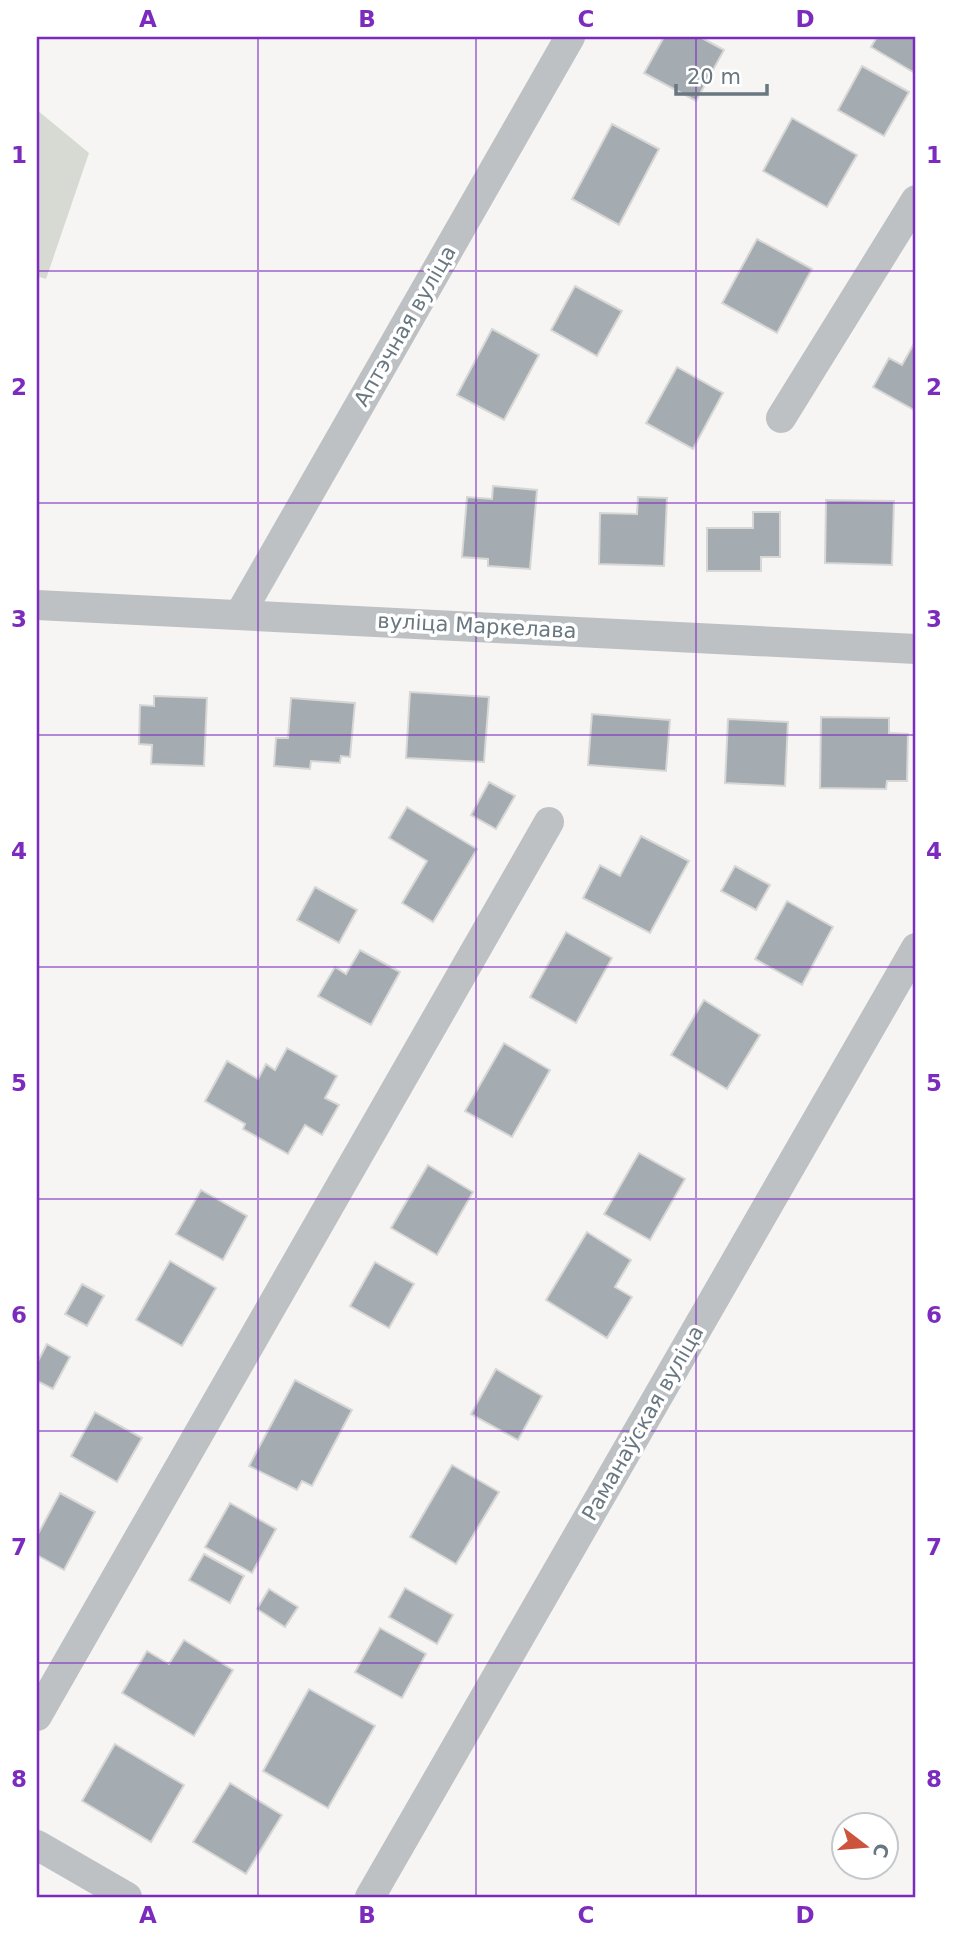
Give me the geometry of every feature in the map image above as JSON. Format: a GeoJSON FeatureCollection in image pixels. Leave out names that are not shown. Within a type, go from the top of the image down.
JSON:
{"type":"FeatureCollection","features":[{"type":"Feature","properties":{"kind":"street","name":"Аптэчная вуліца"},"geometry":{"type":"LineString","coordinates":[[240,614],[570,37]]}},
{"type":"Feature","properties":{"kind":"street"},"geometry":{"type":"LineString","coordinates":[[781,418],[916,200]]}},
{"type":"Feature","properties":{"kind":"street","name":"вуліца Маркелава"},"geometry":{"type":"LineString","coordinates":[[37,605],[916,649]]}},
{"type":"Feature","properties":{"kind":"street"},"geometry":{"type":"LineString","coordinates":[[37,1716],[549,821]]}},
{"type":"Feature","properties":{"kind":"street","name":"Раманаўская вуліца"},"geometry":{"type":"LineString","coordinates":[[370,1897],[916,948]]}},
{"type":"Feature","properties":{"kind":"street"},"geometry":{"type":"LineString","coordinates":[[37,1845],[127,1897]]}},
{"type":"Feature","properties":{"kind":"shaded area"},"geometry":{"type":"Polygon","coordinates":[[[37,110],[89,153],[46,279],[37,276],[37,110]]]}},
{"type":"Feature","properties":{"kind":"building"},"geometry":{"type":"Polygon","coordinates":[[[664,37],[700,37],[724,50],[696,101],[644,73],[664,37]]]}},
{"type":"Feature","properties":{"kind":"building"},"geometry":{"type":"Polygon","coordinates":[[[877,37],[916,38],[916,67],[913,72],[871,47],[877,37]]]}},
{"type":"Feature","properties":{"kind":"building"},"geometry":{"type":"Polygon","coordinates":[[[862,66],[909,92],[884,136],[838,110],[862,66]]]}},
{"type":"Feature","properties":{"kind":"building"},"geometry":{"type":"Polygon","coordinates":[[[792,118],[857,155],[827,207],[763,171],[792,118]]]}},
{"type":"Feature","properties":{"kind":"building"},"geometry":{"type":"Polygon","coordinates":[[[612,124],[659,149],[619,225],[572,199],[612,124]]]}},
{"type":"Feature","properties":{"kind":"building"},"geometry":{"type":"Polygon","coordinates":[[[757,239],[812,269],[777,333],[722,303],[757,239]]]}},
{"type":"Feature","properties":{"kind":"building"},"geometry":{"type":"Polygon","coordinates":[[[575,286],[622,311],[597,356],[551,330],[575,286]]]}},
{"type":"Feature","properties":{"kind":"building"},"geometry":{"type":"Polygon","coordinates":[[[492,329],[539,355],[504,420],[457,395],[492,329]]]}},
{"type":"Feature","properties":{"kind":"building"},"geometry":{"type":"Polygon","coordinates":[[[916,340],[916,411],[873,387],[889,358],[902,365],[916,340]]]}},
{"type":"Feature","properties":{"kind":"building"},"geometry":{"type":"Polygon","coordinates":[[[677,367],[723,393],[693,449],[646,423],[677,367]]]}},
{"type":"Feature","properties":{"kind":"building"},"geometry":{"type":"Polygon","coordinates":[[[493,486],[537,490],[530,569],[488,566],[488,559],[462,557],[467,497],[492,499],[493,486]]]}},
{"type":"Feature","properties":{"kind":"building"},"geometry":{"type":"Polygon","coordinates":[[[638,497],[667,498],[664,566],[599,564],[600,513],[637,514],[638,497]]]}},
{"type":"Feature","properties":{"kind":"building"},"geometry":{"type":"Polygon","coordinates":[[[826,500],[894,501],[892,565],[825,563],[826,500]]]}},
{"type":"Feature","properties":{"kind":"building"},"geometry":{"type":"Polygon","coordinates":[[[753,512],[780,512],[780,557],[761,557],[761,571],[707,571],[707,528],[753,528],[753,512]]]}},
{"type":"Feature","properties":{"kind":"building"},"geometry":{"type":"Polygon","coordinates":[[[410,692],[489,697],[484,762],[406,758],[410,692]]]}},
{"type":"Feature","properties":{"kind":"building"},"geometry":{"type":"Polygon","coordinates":[[[154,696],[207,698],[204,766],[151,764],[152,745],[139,744],[140,705],[154,706],[154,696]]]}},
{"type":"Feature","properties":{"kind":"building"},"geometry":{"type":"Polygon","coordinates":[[[291,698],[355,703],[350,757],[341,756],[340,763],[311,761],[310,769],[274,766],[276,738],[288,738],[291,698]]]}},
{"type":"Feature","properties":{"kind":"building"},"geometry":{"type":"Polygon","coordinates":[[[592,714],[670,720],[666,771],[588,765],[592,714]]]}},
{"type":"Feature","properties":{"kind":"building"},"geometry":{"type":"Polygon","coordinates":[[[821,717],[889,718],[889,733],[908,734],[907,781],[887,781],[886,789],[820,788],[821,717]]]}},
{"type":"Feature","properties":{"kind":"building"},"geometry":{"type":"Polygon","coordinates":[[[728,719],[788,722],[785,786],[725,783],[728,719]]]}},
{"type":"Feature","properties":{"kind":"building"},"geometry":{"type":"Polygon","coordinates":[[[489,782],[515,796],[496,829],[471,815],[489,782]]]}},
{"type":"Feature","properties":{"kind":"building"},"geometry":{"type":"Polygon","coordinates":[[[407,807],[477,849],[433,922],[402,903],[427,861],[389,838],[407,807]]]}},
{"type":"Feature","properties":{"kind":"building"},"geometry":{"type":"Polygon","coordinates":[[[641,836],[689,861],[650,933],[583,898],[600,865],[620,876],[641,836]]]}},
{"type":"Feature","properties":{"kind":"building"},"geometry":{"type":"Polygon","coordinates":[[[735,866],[770,885],[756,910],[721,891],[735,866]]]}},
{"type":"Feature","properties":{"kind":"building"},"geometry":{"type":"Polygon","coordinates":[[[315,887],[357,910],[339,943],[297,920],[315,887]]]}},
{"type":"Feature","properties":{"kind":"building"},"geometry":{"type":"Polygon","coordinates":[[[787,901],[833,927],[802,985],[755,959],[787,901]]]}},
{"type":"Feature","properties":{"kind":"building"},"geometry":{"type":"Polygon","coordinates":[[[566,932],[612,958],[576,1023],[530,997],[566,932]]]}},
{"type":"Feature","properties":{"kind":"building"},"geometry":{"type":"Polygon","coordinates":[[[360,950],[400,972],[371,1025],[318,996],[335,967],[346,974],[360,950]]]}},
{"type":"Feature","properties":{"kind":"building"},"geometry":{"type":"Polygon","coordinates":[[[704,1000],[760,1035],[727,1089],[671,1055],[704,1000]]]}},
{"type":"Feature","properties":{"kind":"building"},"geometry":{"type":"Polygon","coordinates":[[[504,1043],[550,1070],[512,1137],[465,1111],[504,1043]]]}},
{"type":"Feature","properties":{"kind":"building"},"geometry":{"type":"Polygon","coordinates":[[[287,1048],[337,1076],[325,1098],[339,1105],[322,1135],[305,1125],[288,1154],[243,1129],[245,1124],[205,1101],[227,1061],[258,1079],[266,1064],[275,1070],[287,1048]]]}},
{"type":"Feature","properties":{"kind":"building"},"geometry":{"type":"Polygon","coordinates":[[[639,1153],[685,1179],[650,1240],[604,1214],[639,1153]]]}},
{"type":"Feature","properties":{"kind":"building"},"geometry":{"type":"Polygon","coordinates":[[[428,1165],[473,1192],[437,1255],[391,1228],[428,1165]]]}},
{"type":"Feature","properties":{"kind":"building"},"geometry":{"type":"Polygon","coordinates":[[[201,1190],[247,1216],[223,1260],[176,1234],[201,1190]]]}},
{"type":"Feature","properties":{"kind":"building"},"geometry":{"type":"Polygon","coordinates":[[[587,1232],[631,1260],[615,1287],[632,1297],[607,1338],[546,1300],[587,1232]]]}},
{"type":"Feature","properties":{"kind":"building"},"geometry":{"type":"Polygon","coordinates":[[[170,1261],[216,1288],[182,1346],[136,1320],[170,1261]]]}},
{"type":"Feature","properties":{"kind":"building"},"geometry":{"type":"Polygon","coordinates":[[[375,1262],[414,1284],[389,1328],[350,1306],[375,1262]]]}},
{"type":"Feature","properties":{"kind":"building"},"geometry":{"type":"Polygon","coordinates":[[[82,1284],[104,1296],[87,1326],[65,1314],[82,1284]]]}},
{"type":"Feature","properties":{"kind":"building"},"geometry":{"type":"Polygon","coordinates":[[[47,1344],[70,1357],[53,1389],[37,1381],[37,1363],[47,1344]]]}},
{"type":"Feature","properties":{"kind":"building"},"geometry":{"type":"Polygon","coordinates":[[[496,1369],[542,1396],[518,1440],[471,1414],[496,1369]]]}},
{"type":"Feature","properties":{"kind":"building"},"geometry":{"type":"Polygon","coordinates":[[[295,1380],[352,1410],[312,1486],[302,1481],[297,1490],[249,1466],[295,1380]]]}},
{"type":"Feature","properties":{"kind":"building"},"geometry":{"type":"Polygon","coordinates":[[[95,1412],[142,1438],[117,1482],[71,1456],[95,1412]]]}},
{"type":"Feature","properties":{"kind":"building"},"geometry":{"type":"Polygon","coordinates":[[[452,1465],[499,1492],[456,1564],[410,1537],[452,1465]]]}},
{"type":"Feature","properties":{"kind":"building"},"geometry":{"type":"Polygon","coordinates":[[[60,1493],[95,1512],[64,1570],[37,1555],[37,1536],[60,1493]]]}},
{"type":"Feature","properties":{"kind":"building"},"geometry":{"type":"Polygon","coordinates":[[[230,1503],[276,1529],[252,1573],[205,1547],[230,1503]]]}},
{"type":"Feature","properties":{"kind":"building"},"geometry":{"type":"Polygon","coordinates":[[[204,1554],[244,1576],[230,1603],[189,1580],[204,1554]]]}},
{"type":"Feature","properties":{"kind":"building"},"geometry":{"type":"Polygon","coordinates":[[[405,1588],[453,1615],[437,1644],[389,1617],[405,1588]]]}},
{"type":"Feature","properties":{"kind":"building"},"geometry":{"type":"Polygon","coordinates":[[[269,1589],[298,1607],[285,1627],[257,1609],[269,1589]]]}},
{"type":"Feature","properties":{"kind":"building"},"geometry":{"type":"Polygon","coordinates":[[[380,1628],[426,1654],[402,1698],[355,1672],[380,1628]]]}},
{"type":"Feature","properties":{"kind":"building"},"geometry":{"type":"Polygon","coordinates":[[[184,1640],[233,1670],[194,1736],[122,1693],[147,1651],[169,1664],[184,1640]]]}},
{"type":"Feature","properties":{"kind":"building"},"geometry":{"type":"Polygon","coordinates":[[[309,1689],[375,1726],[328,1808],[263,1771],[309,1689]]]}},
{"type":"Feature","properties":{"kind":"building"},"geometry":{"type":"Polygon","coordinates":[[[115,1744],[184,1785],[151,1842],[82,1801],[115,1744]]]}},
{"type":"Feature","properties":{"kind":"building"},"geometry":{"type":"Polygon","coordinates":[[[230,1783],[282,1815],[246,1874],[193,1842],[230,1783]]]}}]}
